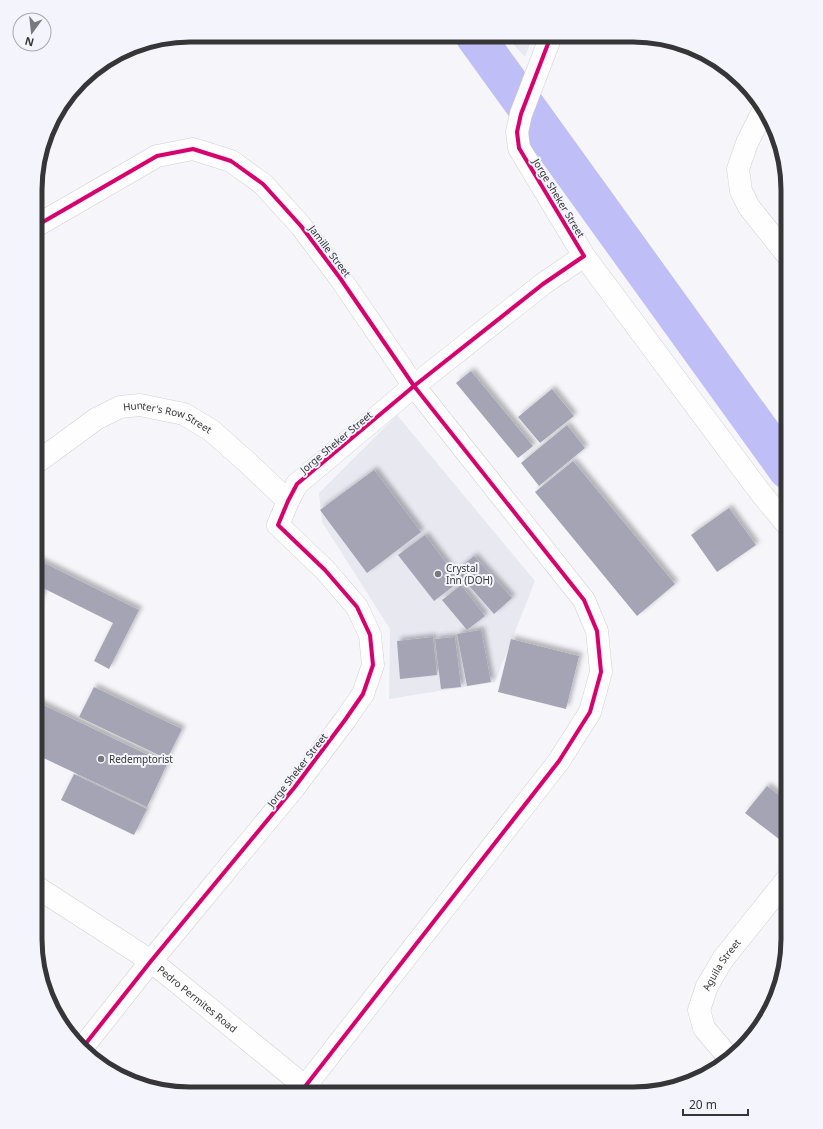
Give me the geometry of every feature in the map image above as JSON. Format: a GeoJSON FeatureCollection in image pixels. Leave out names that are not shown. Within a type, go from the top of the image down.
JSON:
{"type":"FeatureCollection","features":[{"type":"Feature","properties":{"kind":"street","name":"Jorge Sheker Street"},"geometry":{"type":"LineString","coordinates":[[85,1044],[151,961],[299,782],[363,694],[373,665],[370,635],[357,607],[325,570],[278,525],[297,484],[414,386],[543,284],[584,256],[519,148],[517,132],[521,114],[550,42]]}},
{"type":"Feature","properties":{"kind":"street"},"geometry":{"type":"LineString","coordinates":[[761,116],[747,144],[738,169],[741,191],[749,207],[781,247]]}},
{"type":"Feature","properties":{"kind":"street","name":"Jamille Street"},"geometry":{"type":"LineString","coordinates":[[42,223],[157,156],[193,149],[231,160],[263,184],[301,226],[340,278],[414,386],[584,600],[597,631],[601,672],[590,712],[559,762],[309,1087]]}},
{"type":"Feature","properties":{"kind":"street"},"geometry":{"type":"LineString","coordinates":[[584,256],[755,485],[781,517]]}},
{"type":"Feature","properties":{"kind":"street","name":"Hunter's Row Street"},"geometry":{"type":"LineString","coordinates":[[42,459],[96,419],[120,407],[140,405],[184,414],[212,431],[288,501]]}},
{"type":"Feature","properties":{"kind":"street","name":"Aguila Street"},"geometry":{"type":"LineString","coordinates":[[726,1054],[704,1028],[700,1010],[707,986],[723,959],[781,887]]}},
{"type":"Feature","properties":{"kind":"street","name":"Pedro Permites Road"},"geometry":{"type":"LineString","coordinates":[[42,891],[151,961],[301,1087]]}},
{"type":"Feature","properties":{"kind":"shaded area"},"geometry":{"type":"Polygon","coordinates":[[[511,42],[531,42],[525,57],[511,42]]]}},
{"type":"Feature","properties":{"kind":"shaded area"},"geometry":{"type":"Polygon","coordinates":[[[397,415],[535,581],[495,682],[389,699],[390,629],[322,522],[319,493],[397,415]]]}},
{"type":"Feature","properties":{"kind":"building"},"geometry":{"type":"Polygon","coordinates":[[[471,371],[533,446],[518,458],[456,383],[471,371]]]}},
{"type":"Feature","properties":{"kind":"building"},"geometry":{"type":"Polygon","coordinates":[[[552,389],[574,416],[540,443],[518,417],[552,389]]]}},
{"type":"Feature","properties":{"kind":"building"},"geometry":{"type":"Polygon","coordinates":[[[567,425],[585,448],[539,486],[521,463],[567,425]]]}},
{"type":"Feature","properties":{"kind":"building"},"geometry":{"type":"Polygon","coordinates":[[[573,461],[675,584],[637,616],[535,492],[573,461]]]}},
{"type":"Feature","properties":{"kind":"building"},"geometry":{"type":"Polygon","coordinates":[[[374,470],[421,532],[367,573],[320,510],[374,470]]]}},
{"type":"Feature","properties":{"kind":"building"},"geometry":{"type":"Polygon","coordinates":[[[729,508],[756,545],[717,572],[691,535],[729,508]]]}},
{"type":"Feature","properties":{"kind":"building"},"geometry":{"type":"Polygon","coordinates":[[[425,535],[460,581],[434,601],[398,555],[425,535]]]}},
{"type":"Feature","properties":{"kind":"building"},"geometry":{"type":"Polygon","coordinates":[[[474,556],[512,598],[494,614],[456,571],[474,556]]]}},
{"type":"Feature","properties":{"kind":"building"},"geometry":{"type":"Polygon","coordinates":[[[42,562],[139,610],[109,669],[94,661],[113,623],[45,589],[42,596],[42,562]]]}},
{"type":"Feature","properties":{"kind":"building"},"geometry":{"type":"Polygon","coordinates":[[[461,585],[485,616],[467,630],[442,600],[461,585]]]}},
{"type":"Feature","properties":{"kind":"building"},"geometry":{"type":"Polygon","coordinates":[[[481,630],[491,682],[467,686],[457,634],[481,630]]]}},
{"type":"Feature","properties":{"kind":"building"},"geometry":{"type":"Polygon","coordinates":[[[433,637],[437,675],[400,679],[397,641],[433,637]]]}},
{"type":"Feature","properties":{"kind":"building"},"geometry":{"type":"Polygon","coordinates":[[[455,637],[461,687],[441,689],[435,639],[455,637]]]}},
{"type":"Feature","properties":{"kind":"building"},"geometry":{"type":"Polygon","coordinates":[[[511,639],[579,656],[566,709],[498,692],[511,639]]]}},
{"type":"Feature","properties":{"kind":"building"},"geometry":{"type":"Polygon","coordinates":[[[94,687],[182,729],[167,759],[79,717],[94,687]]]}},
{"type":"Feature","properties":{"kind":"building","name":"Redemptorist"},"geometry":{"type":"Polygon","coordinates":[[[42,704],[167,764],[147,807],[42,757],[42,704]]]}},
{"type":"Feature","properties":{"kind":"building"},"geometry":{"type":"Polygon","coordinates":[[[74,774],[147,809],[134,835],[61,800],[74,774]]]}},
{"type":"Feature","properties":{"kind":"building"},"geometry":{"type":"Polygon","coordinates":[[[767,786],[781,797],[781,841],[745,813],[767,786]]]}},
{"type":"Feature","properties":{"kind":"waterway"},"geometry":{"type":"LineString","coordinates":[[479,42],[781,460]]}},
{"type":"Feature","properties":{"kind":"cycle path"},"geometry":{"type":"LineString","coordinates":[[85,1044],[151,961],[294,788],[363,694],[373,665],[370,635],[357,607],[325,570],[278,525],[297,484],[414,386],[543,284],[584,256],[519,148],[517,132],[521,114],[549,42]]}},
{"type":"Feature","properties":{"kind":"cycle path"},"geometry":{"type":"LineString","coordinates":[[42,223],[157,156],[193,149],[231,161],[263,184],[301,226],[340,278],[414,386],[584,600],[597,631],[601,672],[590,712],[559,761],[305,1087]]}},
{"type":"Feature","properties":{"kind":"place","name":"Crystal Inn (DOH)"},"geometry":{"type":"Point","coordinates":[438,574]}},
{"type":"Feature","properties":{"kind":"place","name":"Redemptorist"},"geometry":{"type":"Point","coordinates":[101,759]}}]}
